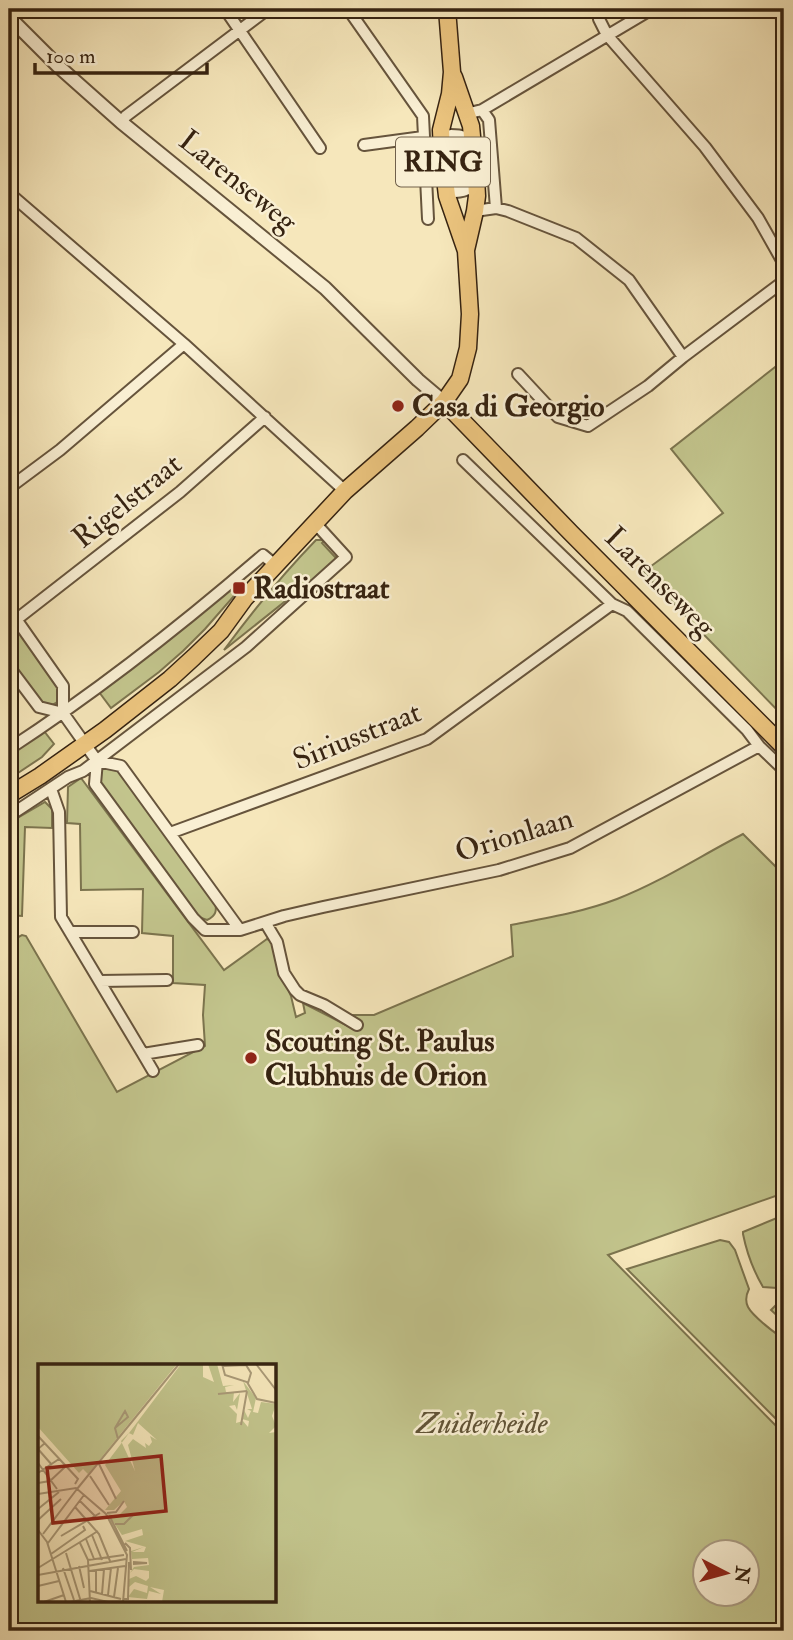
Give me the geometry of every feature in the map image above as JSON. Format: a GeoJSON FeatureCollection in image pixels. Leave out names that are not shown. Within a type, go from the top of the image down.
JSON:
{"type":"FeatureCollection","features":[{"type":"Feature","properties":{"kind":"main road","name":"RING"},"geometry":{"type":"LineString","coordinates":[[447,9],[452,72],[442,130],[442,153],[447,196],[466,251]]}},
{"type":"Feature","properties":{"kind":"main road","name":"RING"},"geometry":{"type":"LineString","coordinates":[[9,795],[85,744],[160,687],[194,657],[221,631],[245,598],[345,491],[418,428],[444,402],[460,379],[468,348],[470,314],[466,251],[475,211],[477,178],[471,126],[474,112],[452,72]]}},
{"type":"Feature","properties":{"kind":"main road","name":"Larenseweg"},"geometry":{"type":"LineString","coordinates":[[444,402],[784,747]]}},
{"type":"Feature","properties":{"kind":"street"},"geometry":{"type":"LineString","coordinates":[[225,9],[320,148]]}},
{"type":"Feature","properties":{"kind":"street"},"geometry":{"type":"LineString","coordinates":[[121,122],[125,116],[268,9]]}},
{"type":"Feature","properties":{"kind":"street"},"geometry":{"type":"LineString","coordinates":[[348,9],[423,116],[428,219]]}},
{"type":"Feature","properties":{"kind":"street"},"geometry":{"type":"LineString","coordinates":[[598,9],[599,19],[607,34],[705,147],[758,218],[784,264]]}},
{"type":"Feature","properties":{"kind":"street"},"geometry":{"type":"LineString","coordinates":[[474,112],[652,9]]}},
{"type":"Feature","properties":{"kind":"street"},"geometry":{"type":"LineString","coordinates":[[776,9],[784,20]]}},
{"type":"Feature","properties":{"kind":"street","name":"Larenseweg"},"geometry":{"type":"LineString","coordinates":[[9,17],[58,66],[121,122],[325,288],[444,402]]}},
{"type":"Feature","properties":{"kind":"street"},"geometry":{"type":"LineString","coordinates":[[474,112],[489,120],[496,208]]}},
{"type":"Feature","properties":{"kind":"street"},"geometry":{"type":"LineString","coordinates":[[423,116],[444,115]]}},
{"type":"Feature","properties":{"kind":"street"},"geometry":{"type":"LineString","coordinates":[[442,153],[451,135],[466,137],[474,147]]}},
{"type":"Feature","properties":{"kind":"street"},"geometry":{"type":"LineString","coordinates":[[364,145],[423,137]]}},
{"type":"Feature","properties":{"kind":"street"},"geometry":{"type":"LineString","coordinates":[[445,176],[455,192],[467,191],[477,178]]}},
{"type":"Feature","properties":{"kind":"street"},"geometry":{"type":"LineString","coordinates":[[9,193],[184,344],[345,491]]}},
{"type":"Feature","properties":{"kind":"street"},"geometry":{"type":"LineString","coordinates":[[475,211],[496,208],[509,211],[576,238],[629,280],[683,357]]}},
{"type":"Feature","properties":{"kind":"street"},"geometry":{"type":"LineString","coordinates":[[518,374],[558,417],[588,426],[648,386],[784,281]]}},
{"type":"Feature","properties":{"kind":"street"},"geometry":{"type":"LineString","coordinates":[[9,488],[60,450],[184,344]]}},
{"type":"Feature","properties":{"kind":"street","name":"Rigelstraat"},"geometry":{"type":"LineString","coordinates":[[17,619],[180,492],[265,416]]}},
{"type":"Feature","properties":{"kind":"street","name":"Larenseweg"},"geometry":{"type":"LineString","coordinates":[[463,460],[612,604],[627,611],[784,770]]}},
{"type":"Feature","properties":{"kind":"street"},"geometry":{"type":"LineString","coordinates":[[9,816],[68,777],[83,771],[246,647],[346,557],[315,523]]}},
{"type":"Feature","properties":{"kind":"street"},"geometry":{"type":"LineString","coordinates":[[9,749],[63,713],[169,634],[263,555],[275,565]]}},
{"type":"Feature","properties":{"kind":"street","name":"Siriusstraat"},"geometry":{"type":"LineString","coordinates":[[170,833],[427,739],[612,604]]}},
{"type":"Feature","properties":{"kind":"street","name":"Orionlaan"},"geometry":{"type":"LineString","coordinates":[[9,608],[63,686],[63,713],[97,761],[95,784],[193,918],[205,930],[240,930],[323,907],[499,870],[570,848],[759,746]]}},
{"type":"Feature","properties":{"kind":"street","name":"Orionlaan"},"geometry":{"type":"LineString","coordinates":[[9,667],[39,707],[63,713]]}},
{"type":"Feature","properties":{"kind":"street"},"geometry":{"type":"LineString","coordinates":[[97,761],[121,766],[240,930]]}},
{"type":"Feature","properties":{"kind":"street"},"geometry":{"type":"LineString","coordinates":[[51,789],[60,812],[61,916],[153,1071]]}},
{"type":"Feature","properties":{"kind":"street"},"geometry":{"type":"LineString","coordinates":[[265,922],[277,942],[284,974],[295,990],[357,1025]]}},
{"type":"Feature","properties":{"kind":"street"},"geometry":{"type":"LineString","coordinates":[[70,932],[133,932]]}},
{"type":"Feature","properties":{"kind":"street"},"geometry":{"type":"LineString","coordinates":[[100,981],[167,980]]}},
{"type":"Feature","properties":{"kind":"street"},"geometry":{"type":"LineString","coordinates":[[144,1054],[198,1045]]}},
{"type":"Feature","properties":{"kind":"green space"},"geometry":{"type":"Polygon","coordinates":[[[784,360],[784,717],[643,572],[723,513],[671,449],[784,360]]]}},
{"type":"Feature","properties":{"kind":"green space"},"geometry":{"type":"Polygon","coordinates":[[[316,540],[325,540],[322,543],[337,556],[337,560],[224,650],[268,594],[316,540]]]}},
{"type":"Feature","properties":{"kind":"green space"},"geometry":{"type":"Polygon","coordinates":[[[235,584],[241,588],[183,651],[111,708],[99,692],[235,584]]]}},
{"type":"Feature","properties":{"kind":"green space"},"geometry":{"type":"Polygon","coordinates":[[[13,624],[59,688],[59,701],[52,705],[40,702],[9,659],[9,627],[13,624]]]}},
{"type":"Feature","properties":{"kind":"green space"},"geometry":{"type":"Polygon","coordinates":[[[44,731],[54,744],[42,757],[9,779],[9,754],[44,731]]]}},
{"type":"Feature","properties":{"kind":"green space"},"geometry":{"type":"Polygon","coordinates":[[[110,765],[119,769],[215,902],[215,913],[212,917],[207,920],[196,916],[99,783],[100,769],[110,765]]]}},
{"type":"Feature","properties":{"kind":"green space","name":"Zuiderheide"},"geometry":{"type":"Polygon","coordinates":[[[81,778],[224,970],[267,939],[274,943],[296,1017],[305,1013],[303,1003],[350,1027],[360,1021],[351,1015],[374,1015],[513,956],[511,925],[578,911],[617,899],[743,834],[784,875],[784,1193],[608,1255],[784,1434],[784,1631],[9,1631],[9,942],[22,935],[26,936],[117,1092],[205,1046],[205,985],[173,983],[173,936],[142,933],[143,889],[81,890],[80,824],[67,823],[68,787],[81,778]]]}},
{"type":"Feature","properties":{"kind":"green space"},"geometry":{"type":"Polygon","coordinates":[[[45,802],[52,809],[52,828],[25,827],[22,916],[9,915],[9,823],[45,802]]]}},
{"type":"Feature","properties":{"kind":"green space"},"geometry":{"type":"Polygon","coordinates":[[[784,1215],[784,1322],[771,1310],[782,1299],[782,1293],[777,1288],[763,1287],[751,1262],[743,1232],[784,1215]]]}},
{"type":"Feature","properties":{"kind":"green space"},"geometry":{"type":"Polygon","coordinates":[[[720,1240],[729,1242],[735,1250],[749,1289],[746,1298],[748,1307],[764,1324],[784,1338],[784,1427],[627,1269],[720,1240]]]}},
{"type":"Feature","properties":{"kind":"place","name":"Casa di Georgio"},"geometry":{"type":"Point","coordinates":[398,406]}},
{"type":"Feature","properties":{"kind":"place","name":"Radiostraat"},"geometry":{"type":"Point","coordinates":[239,588]}},
{"type":"Feature","properties":{"kind":"place","name":"Scouting St. Paulus Clubhuis de Orion"},"geometry":{"type":"Point","coordinates":[251,1058]}}]}
